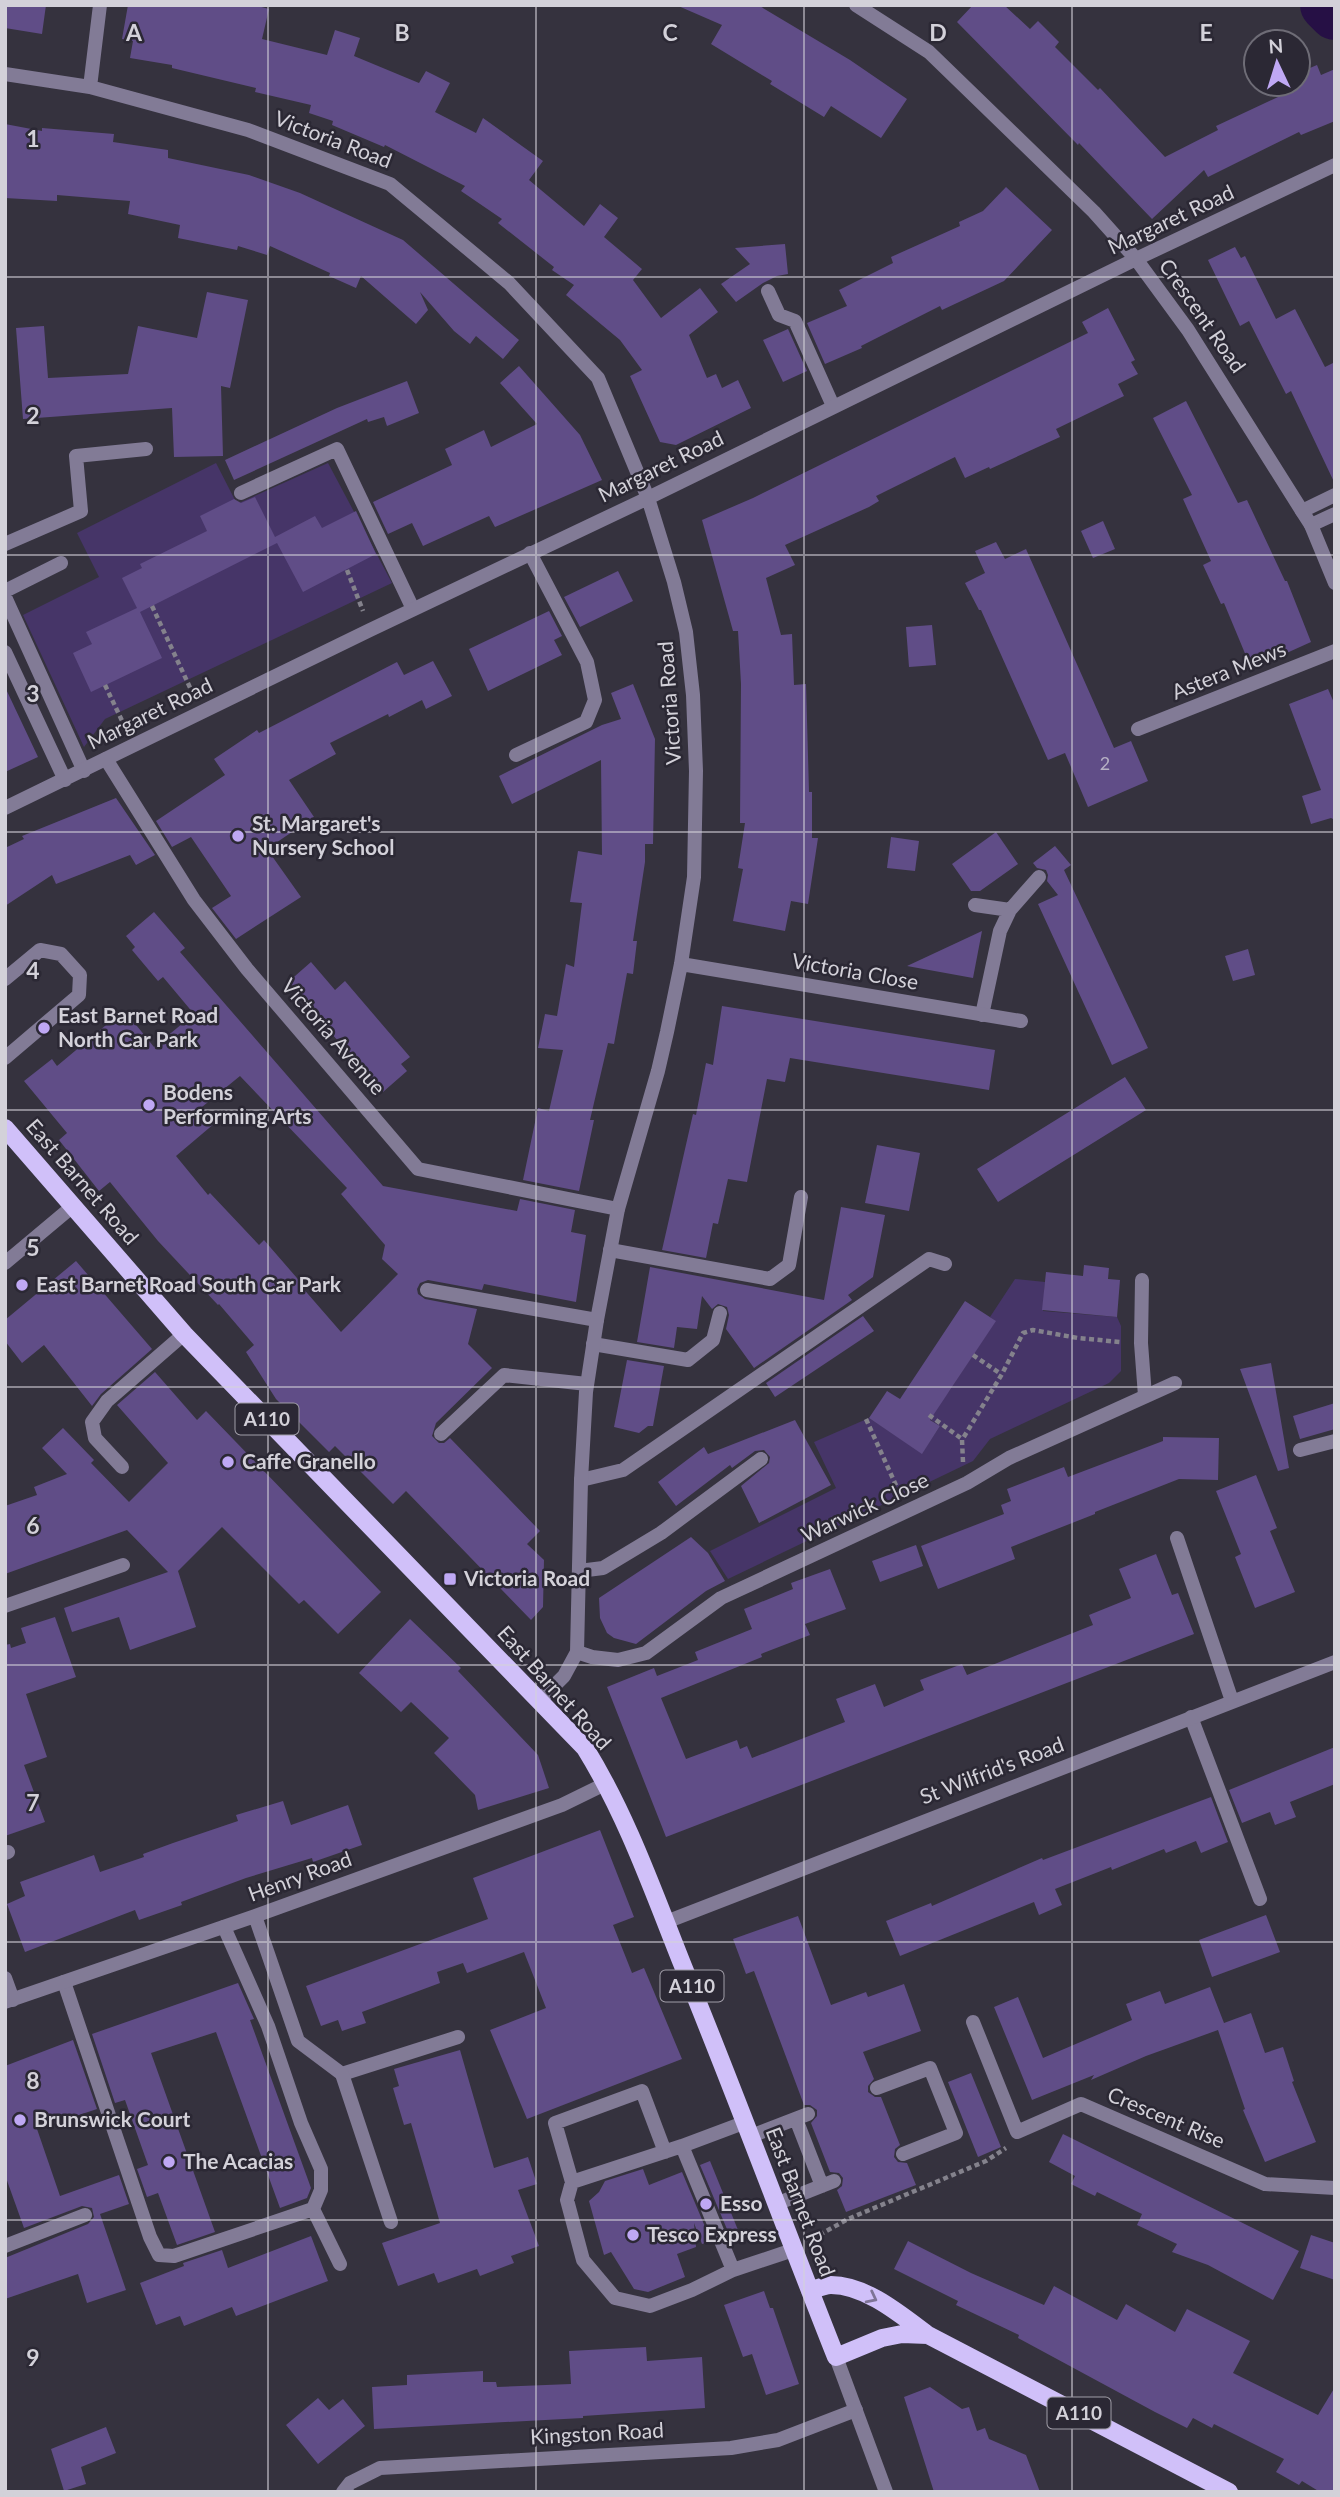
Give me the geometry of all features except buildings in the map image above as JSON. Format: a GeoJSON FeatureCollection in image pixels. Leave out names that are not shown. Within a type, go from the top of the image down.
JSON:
{"type":"FeatureCollection","features":[{"type":"Feature","properties":{"kind":"main road","name":"East Barnet Road"},"geometry":{"type":"LineString","coordinates":[[7,1134],[184,1334],[585,1748],[607,1783],[636,1846],[836,2357]]}},
{"type":"Feature","properties":{"kind":"main road","name":"A110"},"geometry":{"type":"LineString","coordinates":[[810,2291],[829,2284],[858,2291],[890,2308],[928,2334],[1229,2492]]}},
{"type":"Feature","properties":{"kind":"main road"},"geometry":{"type":"LineString","coordinates":[[836,2357],[882,2338],[902,2334],[928,2334]]}},
{"type":"Feature","properties":{"kind":"street"},"geometry":{"type":"LineString","coordinates":[[90,87],[100,5]]}},
{"type":"Feature","properties":{"kind":"street","name":"Crescent Road"},"geometry":{"type":"LineString","coordinates":[[856,5],[929,52],[1094,212],[1136,259],[1202,351],[1303,511],[1335,583]]}},
{"type":"Feature","properties":{"kind":"street","name":"Victoria Road"},"geometry":{"type":"LineString","coordinates":[[5,74],[90,87],[248,130],[390,184],[509,283],[598,378],[648,498],[686,632],[693,695],[696,771],[694,877],[681,964],[658,1071],[618,1209],[593,1344],[587,1384],[581,1480],[577,1652]]}},
{"type":"Feature","properties":{"kind":"street","name":"Margaret Road"},"geometry":{"type":"LineString","coordinates":[[5,808],[1335,165]]}},
{"type":"Feature","properties":{"kind":"street"},"geometry":{"type":"LineString","coordinates":[[768,291],[779,315],[795,321],[833,406]]}},
{"type":"Feature","properties":{"kind":"street"},"geometry":{"type":"LineString","coordinates":[[5,544],[81,511],[76,456],[146,449]]}},
{"type":"Feature","properties":{"kind":"street"},"geometry":{"type":"LineString","coordinates":[[241,493],[337,449],[413,609]]}},
{"type":"Feature","properties":{"kind":"street"},"geometry":{"type":"LineString","coordinates":[[1303,511],[1335,495]]}},
{"type":"Feature","properties":{"kind":"street"},"geometry":{"type":"LineString","coordinates":[[1311,525],[1335,514]]}},
{"type":"Feature","properties":{"kind":"street"},"geometry":{"type":"LineString","coordinates":[[516,755],[586,722],[595,700],[587,662],[530,552]]}},
{"type":"Feature","properties":{"kind":"street"},"geometry":{"type":"LineString","coordinates":[[61,563],[5,594],[84,771]]}},
{"type":"Feature","properties":{"kind":"street","name":"Astera Mews"},"geometry":{"type":"LineString","coordinates":[[1138,729],[1335,651]]}},
{"type":"Feature","properties":{"kind":"street"},"geometry":{"type":"LineString","coordinates":[[5,652],[65,780]]}},
{"type":"Feature","properties":{"kind":"street","name":"Victoria Avenue"},"geometry":{"type":"LineString","coordinates":[[106,760],[194,900],[232,950],[418,1169],[618,1209]]}},
{"type":"Feature","properties":{"kind":"street"},"geometry":{"type":"LineString","coordinates":[[982,1015],[1000,931],[1010,910],[1039,877]]}},
{"type":"Feature","properties":{"kind":"street"},"geometry":{"type":"LineString","coordinates":[[975,905],[1010,910]]}},
{"type":"Feature","properties":{"kind":"street"},"geometry":{"type":"LineString","coordinates":[[5,979],[40,950],[61,954],[80,975],[79,995],[5,1058]]}},
{"type":"Feature","properties":{"kind":"street","name":"Victoria Close"},"geometry":{"type":"LineString","coordinates":[[681,964],[1021,1021]]}},
{"type":"Feature","properties":{"kind":"street"},"geometry":{"type":"LineString","coordinates":[[610,1250],[771,1279],[789,1265],[801,1197]]}},
{"type":"Feature","properties":{"kind":"street"},"geometry":{"type":"LineString","coordinates":[[5,1263],[73,1206]]}},
{"type":"Feature","properties":{"kind":"street"},"geometry":{"type":"LineString","coordinates":[[581,1480],[623,1470],[929,1259],[945,1264]]}},
{"type":"Feature","properties":{"kind":"street"},"geometry":{"type":"LineString","coordinates":[[1142,1280],[1141,1343],[1145,1396]]}},
{"type":"Feature","properties":{"kind":"street"},"geometry":{"type":"LineString","coordinates":[[427,1290],[597,1320]]}},
{"type":"Feature","properties":{"kind":"street"},"geometry":{"type":"LineString","coordinates":[[593,1344],[688,1360],[713,1340],[720,1313]]}},
{"type":"Feature","properties":{"kind":"street"},"geometry":{"type":"LineString","coordinates":[[122,1467],[95,1438],[92,1422],[107,1401],[184,1334]]}},
{"type":"Feature","properties":{"kind":"street"},"geometry":{"type":"LineString","coordinates":[[441,1434],[504,1375],[587,1384]]}},
{"type":"Feature","properties":{"kind":"street","name":"Warwick Close"},"geometry":{"type":"LineString","coordinates":[[577,1652],[618,1660],[646,1653],[721,1598],[967,1483],[1009,1458],[1175,1383]]}},
{"type":"Feature","properties":{"kind":"street"},"geometry":{"type":"LineString","coordinates":[[1300,1450],[1335,1441]]}},
{"type":"Feature","properties":{"kind":"street"},"geometry":{"type":"LineString","coordinates":[[579,1572],[603,1568],[660,1533],[761,1459]]}},
{"type":"Feature","properties":{"kind":"street"},"geometry":{"type":"LineString","coordinates":[[1177,1538],[1232,1701]]}},
{"type":"Feature","properties":{"kind":"street"},"geometry":{"type":"LineString","coordinates":[[5,1606],[122,1565]]}},
{"type":"Feature","properties":{"kind":"street"},"geometry":{"type":"LineString","coordinates":[[539,1701],[564,1676],[577,1652]]}},
{"type":"Feature","properties":{"kind":"street","name":"St Wilfrid's Road"},"geometry":{"type":"LineString","coordinates":[[666,1922],[1335,1661]]}},
{"type":"Feature","properties":{"kind":"street"},"geometry":{"type":"LineString","coordinates":[[1191,1717],[1260,1899]]}},
{"type":"Feature","properties":{"kind":"street","name":"Henry Road"},"geometry":{"type":"LineString","coordinates":[[9,2001],[562,1805],[607,1783]]}},
{"type":"Feature","properties":{"kind":"street"},"geometry":{"type":"LineString","coordinates":[[255,1916],[298,2041],[342,2074],[391,2222]]}},
{"type":"Feature","properties":{"kind":"street"},"geometry":{"type":"LineString","coordinates":[[224,1927],[268,2026],[301,2123],[321,2169],[321,2190],[313,2210],[340,2264]]}},
{"type":"Feature","properties":{"kind":"street"},"geometry":{"type":"LineString","coordinates":[[5,1978],[9,2001]]}},
{"type":"Feature","properties":{"kind":"street"},"geometry":{"type":"LineString","coordinates":[[64,1982],[150,2237],[159,2255],[174,2256],[313,2210]]}},
{"type":"Feature","properties":{"kind":"street"},"geometry":{"type":"LineString","coordinates":[[973,2022],[1017,2132]]}},
{"type":"Feature","properties":{"kind":"street"},"geometry":{"type":"LineString","coordinates":[[342,2074],[458,2037]]}},
{"type":"Feature","properties":{"kind":"street"},"geometry":{"type":"LineString","coordinates":[[877,2088],[930,2067],[952,2122],[956,2133],[903,2154]]}},
{"type":"Feature","properties":{"kind":"street"},"geometry":{"type":"LineString","coordinates":[[665,2151],[642,2091],[555,2123],[572,2182],[567,2200],[583,2260],[615,2298],[650,2306],[692,2291],[733,2270],[793,2250]]}},
{"type":"Feature","properties":{"kind":"street","name":"Crescent Rise"},"geometry":{"type":"LineString","coordinates":[[1017,2132],[1081,2105],[1265,2184],[1335,2188]]}},
{"type":"Feature","properties":{"kind":"street"},"geometry":{"type":"LineString","coordinates":[[572,2182],[682,2146],[802,2116],[828,2183],[776,2204]]}},
{"type":"Feature","properties":{"kind":"street"},"geometry":{"type":"LineString","coordinates":[[682,2146],[733,2270]]}},
{"type":"Feature","properties":{"kind":"street"},"geometry":{"type":"LineString","coordinates":[[5,2246],[85,2215]]}},
{"type":"Feature","properties":{"kind":"street","name":"East Barnet Road"},"geometry":{"type":"LineString","coordinates":[[836,2357],[886,2492]]}},
{"type":"Feature","properties":{"kind":"street","name":"Kingston Road"},"geometry":{"type":"LineString","coordinates":[[343,2492],[350,2483],[380,2468],[732,2448],[778,2440],[856,2410]]}},
{"type":"Feature","properties":{"kind":"path"},"geometry":{"type":"LineString","coordinates":[[347,570],[370,630]]}},
{"type":"Feature","properties":{"kind":"path"},"geometry":{"type":"LineString","coordinates":[[152,606],[201,712]]}},
{"type":"Feature","properties":{"kind":"path"},"geometry":{"type":"LineString","coordinates":[[105,685],[134,745]]}},
{"type":"Feature","properties":{"kind":"path"},"geometry":{"type":"LineString","coordinates":[[967,1483],[962,1440],[1002,1374],[1018,1339],[1027,1331],[1141,1343]]}},
{"type":"Feature","properties":{"kind":"path"},"geometry":{"type":"LineString","coordinates":[[973,1355],[1002,1374]]}},
{"type":"Feature","properties":{"kind":"path"},"geometry":{"type":"LineString","coordinates":[[929,1415],[962,1440]]}},
{"type":"Feature","properties":{"kind":"path"},"geometry":{"type":"LineString","coordinates":[[866,1419],[908,1511]]}},
{"type":"Feature","properties":{"kind":"path"},"geometry":{"type":"LineString","coordinates":[[793,2250],[848,2219],[986,2161],[1004,2151],[1017,2132]]}},
{"type":"Feature","properties":{"kind":"shaded area"},"geometry":{"type":"Polygon","coordinates":[[[216,463],[237,504],[328,463],[392,583],[105,719],[84,747],[23,615],[99,577],[77,533],[216,463]]]}},
{"type":"Feature","properties":{"kind":"shaded area"},"geometry":{"type":"Polygon","coordinates":[[[1015,1279],[1045,1282],[1043,1311],[1117,1317],[1121,1326],[1121,1371],[1109,1383],[990,1439],[973,1461],[728,1579],[710,1551],[836,1488],[814,1442],[869,1418],[922,1453],[940,1426],[928,1418],[950,1390],[995,1321],[990,1317],[1015,1279]]]}},
{"type":"Feature","properties":{"kind":"waterway"},"geometry":{"type":"LineString","coordinates":[[1326,5],[1335,14]]}},
{"type":"Feature","properties":{"kind":"place","name":"St. Margaret's Nursery School"},"geometry":{"type":"Point","coordinates":[238,836]}},
{"type":"Feature","properties":{"kind":"place","name":"East Barnet Road North Car Park"},"geometry":{"type":"Point","coordinates":[44,1028]}},
{"type":"Feature","properties":{"kind":"place","name":"Bodens Performing Arts"},"geometry":{"type":"Point","coordinates":[149,1105]}},
{"type":"Feature","properties":{"kind":"place","name":"East Barnet Road South Car Park"},"geometry":{"type":"Point","coordinates":[22,1285]}},
{"type":"Feature","properties":{"kind":"place","name":"Caffe Granello"},"geometry":{"type":"Point","coordinates":[228,1462]}},
{"type":"Feature","properties":{"kind":"place","name":"Victoria Road"},"geometry":{"type":"Point","coordinates":[450,1579]}},
{"type":"Feature","properties":{"kind":"place","name":"Brunswick Court"},"geometry":{"type":"Point","coordinates":[20,2120]}},
{"type":"Feature","properties":{"kind":"place","name":"The Acacias"},"geometry":{"type":"Point","coordinates":[169,2162]}},
{"type":"Feature","properties":{"kind":"place","name":"Esso"},"geometry":{"type":"Point","coordinates":[706,2204]}},
{"type":"Feature","properties":{"kind":"place","name":"Tesco Express"},"geometry":{"type":"Point","coordinates":[633,2235]}}]}
